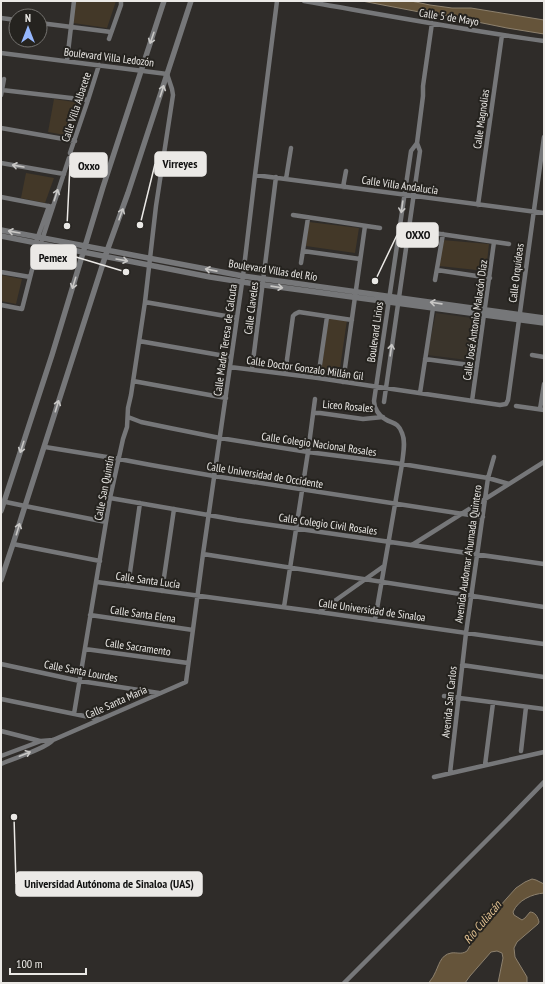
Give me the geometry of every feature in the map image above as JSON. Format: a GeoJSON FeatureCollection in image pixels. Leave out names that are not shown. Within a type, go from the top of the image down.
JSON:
{"type":"FeatureCollection","features":[{"type":"Feature","properties":{"kind":"street"},"geometry":{"type":"LineString","coordinates":[[67,61],[74,1]]}},
{"type":"Feature","properties":{"kind":"street"},"geometry":{"type":"LineString","coordinates":[[109,39],[121,5],[121,1]]}},
{"type":"Feature","properties":{"kind":"street"},"geometry":{"type":"LineString","coordinates":[[1,511],[3,501],[52,355],[102,186],[164,1]]}},
{"type":"Feature","properties":{"kind":"street"},"geometry":{"type":"LineString","coordinates":[[1,580],[24,506],[45,447],[191,1]]}},
{"type":"Feature","properties":{"kind":"street","name":"Calle Madre Teresa de Calcuta"},"geometry":{"type":"LineString","coordinates":[[186,682],[208,516],[243,276],[254,175],[277,1]]}},
{"type":"Feature","properties":{"kind":"street","name":"Calle 5 de Mayo"},"geometry":{"type":"LineString","coordinates":[[304,1],[432,24],[544,41]]}},
{"type":"Feature","properties":{"kind":"street"},"geometry":{"type":"LineString","coordinates":[[48,24],[111,32]]}},
{"type":"Feature","properties":{"kind":"street","name":"Boulevard Lirios"},"geometry":{"type":"LineString","coordinates":[[384,402],[420,151],[417,144],[423,96],[422,86],[432,24]]}},
{"type":"Feature","properties":{"kind":"street","name":"Calle Magnolias"},"geometry":{"type":"LineString","coordinates":[[478,205],[502,35]]}},
{"type":"Feature","properties":{"kind":"street","name":"Boulevard Villa Ledozón"},"geometry":{"type":"LineString","coordinates":[[1,53],[167,74]]}},
{"type":"Feature","properties":{"kind":"street","name":"Calle Villa Albacete"},"geometry":{"type":"LineString","coordinates":[[39,240],[64,174],[98,66]]}},
{"type":"Feature","properties":{"kind":"street","name":"Calle San Quintín"},"geometry":{"type":"LineString","coordinates":[[74,714],[110,498],[127,427],[128,408],[145,302],[156,206],[173,95],[167,74]]}},
{"type":"Feature","properties":{"kind":"street"},"geometry":{"type":"LineString","coordinates":[[4,79],[2,92],[88,100]]}},
{"type":"Feature","properties":{"kind":"street"},"geometry":{"type":"LineString","coordinates":[[1,128],[74,141]]}},
{"type":"Feature","properties":{"kind":"street","name":"Calle Orquídeas"},"geometry":{"type":"LineString","coordinates":[[472,401],[500,405],[505,405],[507,402],[520,317],[533,212],[542,166],[544,137]]}},
{"type":"Feature","properties":{"kind":"street","name":"Boulevard Lirios"},"geometry":{"type":"LineString","coordinates":[[383,417],[374,405],[411,151],[417,144]]}},
{"type":"Feature","properties":{"kind":"street"},"geometry":{"type":"LineString","coordinates":[[286,179],[290,148]]}},
{"type":"Feature","properties":{"kind":"street"},"geometry":{"type":"LineString","coordinates":[[1,163],[64,174]]}},
{"type":"Feature","properties":{"kind":"street"},"geometry":{"type":"LineString","coordinates":[[343,186],[346,172]]}},
{"type":"Feature","properties":{"kind":"street","name":"Calle Villa Andalucía"},"geometry":{"type":"LineString","coordinates":[[254,175],[544,213]]}},
{"type":"Feature","properties":{"kind":"street","name":"Calle Claveles"},"geometry":{"type":"LineString","coordinates":[[252,369],[276,177]]}},
{"type":"Feature","properties":{"kind":"street"},"geometry":{"type":"LineString","coordinates":[[1,197],[51,207]]}},
{"type":"Feature","properties":{"kind":"street"},"geometry":{"type":"LineString","coordinates":[[292,215],[380,228]]}},
{"type":"Feature","properties":{"kind":"street"},"geometry":{"type":"LineString","coordinates":[[301,263],[308,218]]}},
{"type":"Feature","properties":{"kind":"street"},"geometry":{"type":"LineString","coordinates":[[343,382],[365,226]]}},
{"type":"Feature","properties":{"kind":"street","name":"Boulevard Villas del Río"},"geometry":{"type":"LineString","coordinates":[[1,230],[149,265],[210,277],[242,282],[263,282],[485,313]]}},
{"type":"Feature","properties":{"kind":"street"},"geometry":{"type":"LineString","coordinates":[[427,232],[509,244]]}},
{"type":"Feature","properties":{"kind":"street"},"geometry":{"type":"LineString","coordinates":[[435,280],[443,234]]}},
{"type":"Feature","properties":{"kind":"street","name":"Boulevard Villas del Río"},"geometry":{"type":"LineString","coordinates":[[1,236],[39,240]]}},
{"type":"Feature","properties":{"kind":"street","name":"Calle José Antonio Malacón Díaz"},"geometry":{"type":"LineString","coordinates":[[472,401],[494,242]]}},
{"type":"Feature","properties":{"kind":"street"},"geometry":{"type":"LineString","coordinates":[[303,251],[360,259]]}},
{"type":"Feature","properties":{"kind":"street","name":"Boulevard Villas del Río"},"geometry":{"type":"LineString","coordinates":[[107,254],[150,258],[243,276],[263,282]]}},
{"type":"Feature","properties":{"kind":"street"},"geometry":{"type":"LineString","coordinates":[[1,305],[22,309],[33,266]]}},
{"type":"Feature","properties":{"kind":"street"},"geometry":{"type":"LineString","coordinates":[[437,270],[490,278]]}},
{"type":"Feature","properties":{"kind":"street"},"geometry":{"type":"LineString","coordinates":[[1,272],[30,277]]}},
{"type":"Feature","properties":{"kind":"street","name":"Boulevard Villas del Río"},"geometry":{"type":"LineString","coordinates":[[398,300],[433,308],[544,318]]}},
{"type":"Feature","properties":{"kind":"street"},"geometry":{"type":"LineString","coordinates":[[145,302],[237,318]]}},
{"type":"Feature","properties":{"kind":"street"},"geometry":{"type":"LineString","coordinates":[[420,393],[433,308]]}},
{"type":"Feature","properties":{"kind":"street"},"geometry":{"type":"LineString","coordinates":[[285,374],[293,316],[295,314],[300,312],[352,320]]}},
{"type":"Feature","properties":{"kind":"street"},"geometry":{"type":"LineString","coordinates":[[318,378],[327,316]]}},
{"type":"Feature","properties":{"kind":"street","name":"Boulevard Villas del Río"},"geometry":{"type":"LineString","coordinates":[[520,317],[544,323]]}},
{"type":"Feature","properties":{"kind":"street"},"geometry":{"type":"LineString","coordinates":[[139,341],[231,357]]}},
{"type":"Feature","properties":{"kind":"street"},"geometry":{"type":"LineString","coordinates":[[532,355],[544,357]]}},
{"type":"Feature","properties":{"kind":"street"},"geometry":{"type":"LineString","coordinates":[[425,359],[477,366]]}},
{"type":"Feature","properties":{"kind":"street","name":"Calle Doctor Gonzalo Millán Gil"},"geometry":{"type":"LineString","coordinates":[[230,367],[386,388]]}},
{"type":"Feature","properties":{"kind":"street"},"geometry":{"type":"LineString","coordinates":[[133,381],[226,398]]}},
{"type":"Feature","properties":{"kind":"street"},"geometry":{"type":"LineString","coordinates":[[516,406],[542,409],[544,384]]}},
{"type":"Feature","properties":{"kind":"street"},"geometry":{"type":"LineString","coordinates":[[386,388],[472,401]]}},
{"type":"Feature","properties":{"kind":"street"},"geometry":{"type":"LineString","coordinates":[[284,607],[315,399]]}},
{"type":"Feature","properties":{"kind":"street","name":"Liceo Rosales"},"geometry":{"type":"LineString","coordinates":[[313,414],[320,413],[363,419],[383,417]]}},
{"type":"Feature","properties":{"kind":"street","name":"Calle Colegio Nacional Rosales"},"geometry":{"type":"LineString","coordinates":[[128,417],[141,422],[220,438],[308,452],[402,464],[488,478],[509,484]]}},
{"type":"Feature","properties":{"kind":"street"},"geometry":{"type":"LineString","coordinates":[[375,620],[402,464],[404,441],[402,432],[398,426],[383,417]]}},
{"type":"Feature","properties":{"kind":"street","name":"Calle Universidad de Occidente"},"geometry":{"type":"LineString","coordinates":[[45,447],[214,476],[483,517]]}},
{"type":"Feature","properties":{"kind":"street","name":"Avenida Audomar Ahumada Quintero"},"geometry":{"type":"LineString","coordinates":[[466,633],[488,478],[494,457]]}},
{"type":"Feature","properties":{"kind":"street"},"geometry":{"type":"LineString","coordinates":[[411,545],[544,462]]}},
{"type":"Feature","properties":{"kind":"street","name":"Calle Colegio Civil Rosales"},"geometry":{"type":"LineString","coordinates":[[110,498],[208,516],[544,564]]}},
{"type":"Feature","properties":{"kind":"street"},"geometry":{"type":"LineString","coordinates":[[3,501],[106,522]]}},
{"type":"Feature","properties":{"kind":"street"},"geometry":{"type":"LineString","coordinates":[[128,586],[140,503]]}},
{"type":"Feature","properties":{"kind":"street"},"geometry":{"type":"LineString","coordinates":[[162,590],[174,509]]}},
{"type":"Feature","properties":{"kind":"street"},"geometry":{"type":"LineString","coordinates":[[13,544],[100,561]]}},
{"type":"Feature","properties":{"kind":"street"},"geometry":{"type":"LineString","coordinates":[[203,554],[544,607]]}},
{"type":"Feature","properties":{"kind":"street"},"geometry":{"type":"LineString","coordinates":[[319,612],[384,566]]}},
{"type":"Feature","properties":{"kind":"street","name":"Calle Santa Lucía"},"geometry":{"type":"LineString","coordinates":[[97,582],[197,595]]}},
{"type":"Feature","properties":{"kind":"street","name":"Calle Universidad de Sinaloa"},"geometry":{"type":"LineString","coordinates":[[197,595],[544,644]]}},
{"type":"Feature","properties":{"kind":"street","name":"Calle Santa Elena"},"geometry":{"type":"LineString","coordinates":[[90,616],[193,630]]}},
{"type":"Feature","properties":{"kind":"street","name":"Avenida San Carlos"},"geometry":{"type":"LineString","coordinates":[[450,773],[466,633]]}},
{"type":"Feature","properties":{"kind":"street","name":"Calle Sacramento"},"geometry":{"type":"LineString","coordinates":[[85,649],[188,663]]}},
{"type":"Feature","properties":{"kind":"street","name":"Calle Santa Lourdes"},"geometry":{"type":"LineString","coordinates":[[1,664],[80,681],[159,693]]}},
{"type":"Feature","properties":{"kind":"street"},"geometry":{"type":"LineString","coordinates":[[462,665],[544,677]]}},
{"type":"Feature","properties":{"kind":"street","name":"Calle Santa María"},"geometry":{"type":"LineString","coordinates":[[1,764],[186,682]]}},
{"type":"Feature","properties":{"kind":"street"},"geometry":{"type":"LineString","coordinates":[[444,696],[544,709]]}},
{"type":"Feature","properties":{"kind":"street"},"geometry":{"type":"LineString","coordinates":[[1,699],[100,719]]}},
{"type":"Feature","properties":{"kind":"street"},"geometry":{"type":"LineString","coordinates":[[485,765],[493,703]]}},
{"type":"Feature","properties":{"kind":"street"},"geometry":{"type":"LineString","coordinates":[[520,752],[526,707]]}},
{"type":"Feature","properties":{"kind":"street"},"geometry":{"type":"LineString","coordinates":[[1,731],[41,742],[51,742]]}},
{"type":"Feature","properties":{"kind":"street"},"geometry":{"type":"LineString","coordinates":[[1,756],[41,742]]}},
{"type":"Feature","properties":{"kind":"street"},"geometry":{"type":"LineString","coordinates":[[434,777],[544,752]]}},
{"type":"Feature","properties":{"kind":"street"},"geometry":{"type":"LineString","coordinates":[[344,983],[544,782]]}},
{"type":"Feature","properties":{"kind":"shaded area"},"geometry":{"type":"Polygon","coordinates":[[[75,1],[116,1],[107,28],[73,23],[75,1]]]}},
{"type":"Feature","properties":{"kind":"shaded area"},"geometry":{"type":"Polygon","coordinates":[[[362,1],[411,1],[452,8],[471,8],[544,20],[544,34],[507,28],[362,1]]]}},
{"type":"Feature","properties":{"kind":"shaded area"},"geometry":{"type":"Polygon","coordinates":[[[54,99],[81,103],[70,136],[48,132],[54,99]]]}},
{"type":"Feature","properties":{"kind":"shaded area"},"geometry":{"type":"Polygon","coordinates":[[[26,173],[54,178],[45,203],[21,198],[26,173]]]}},
{"type":"Feature","properties":{"kind":"shaded area"},"geometry":{"type":"Polygon","coordinates":[[[309,222],[359,228],[355,253],[306,246],[309,222]]]}},
{"type":"Feature","properties":{"kind":"shaded area"},"geometry":{"type":"Polygon","coordinates":[[[442,240],[489,244],[486,271],[439,266],[442,240]]]}},
{"type":"Feature","properties":{"kind":"shaded area"},"geometry":{"type":"Polygon","coordinates":[[[1,275],[22,279],[16,304],[1,301],[1,275]]]}},
{"type":"Feature","properties":{"kind":"shaded area"},"geometry":{"type":"Polygon","coordinates":[[[436,313],[479,319],[475,361],[427,355],[436,313]]]}},
{"type":"Feature","properties":{"kind":"shaded area"},"geometry":{"type":"Polygon","coordinates":[[[329,317],[347,320],[339,375],[321,372],[329,317]]]}},
{"type":"Feature","properties":{"kind":"shaded area"},"geometry":{"type":"Polygon","coordinates":[[[532,879],[544,884],[544,893],[526,898],[518,904],[513,912],[514,915],[522,920],[530,912],[532,912],[536,915],[539,922],[517,942],[514,948],[515,957],[527,977],[527,983],[498,983],[503,958],[502,953],[497,951],[491,952],[465,983],[429,983],[434,976],[442,958],[447,954],[467,951],[480,929],[516,888],[532,879]]]}},
{"type":"Feature","properties":{"kind":"place","name":"Virreyes"},"geometry":{"type":"Point","coordinates":[140,225]}},
{"type":"Feature","properties":{"kind":"place","name":"Oxxo"},"geometry":{"type":"Point","coordinates":[67,226]}},
{"type":"Feature","properties":{"kind":"place","name":"Pemex"},"geometry":{"type":"Point","coordinates":[126,272]}},
{"type":"Feature","properties":{"kind":"place","name":"OXXO"},"geometry":{"type":"Point","coordinates":[375,281]}},
{"type":"Feature","properties":{"kind":"place","name":"Universidad Autónoma de Sinaloa (UAS)"},"geometry":{"type":"Point","coordinates":[14,817]}},
{"type":"Feature","properties":{"kind":"water label","name":"Río Culiacán"},"geometry":{"type":"Point","coordinates":[482,922]}}]}
